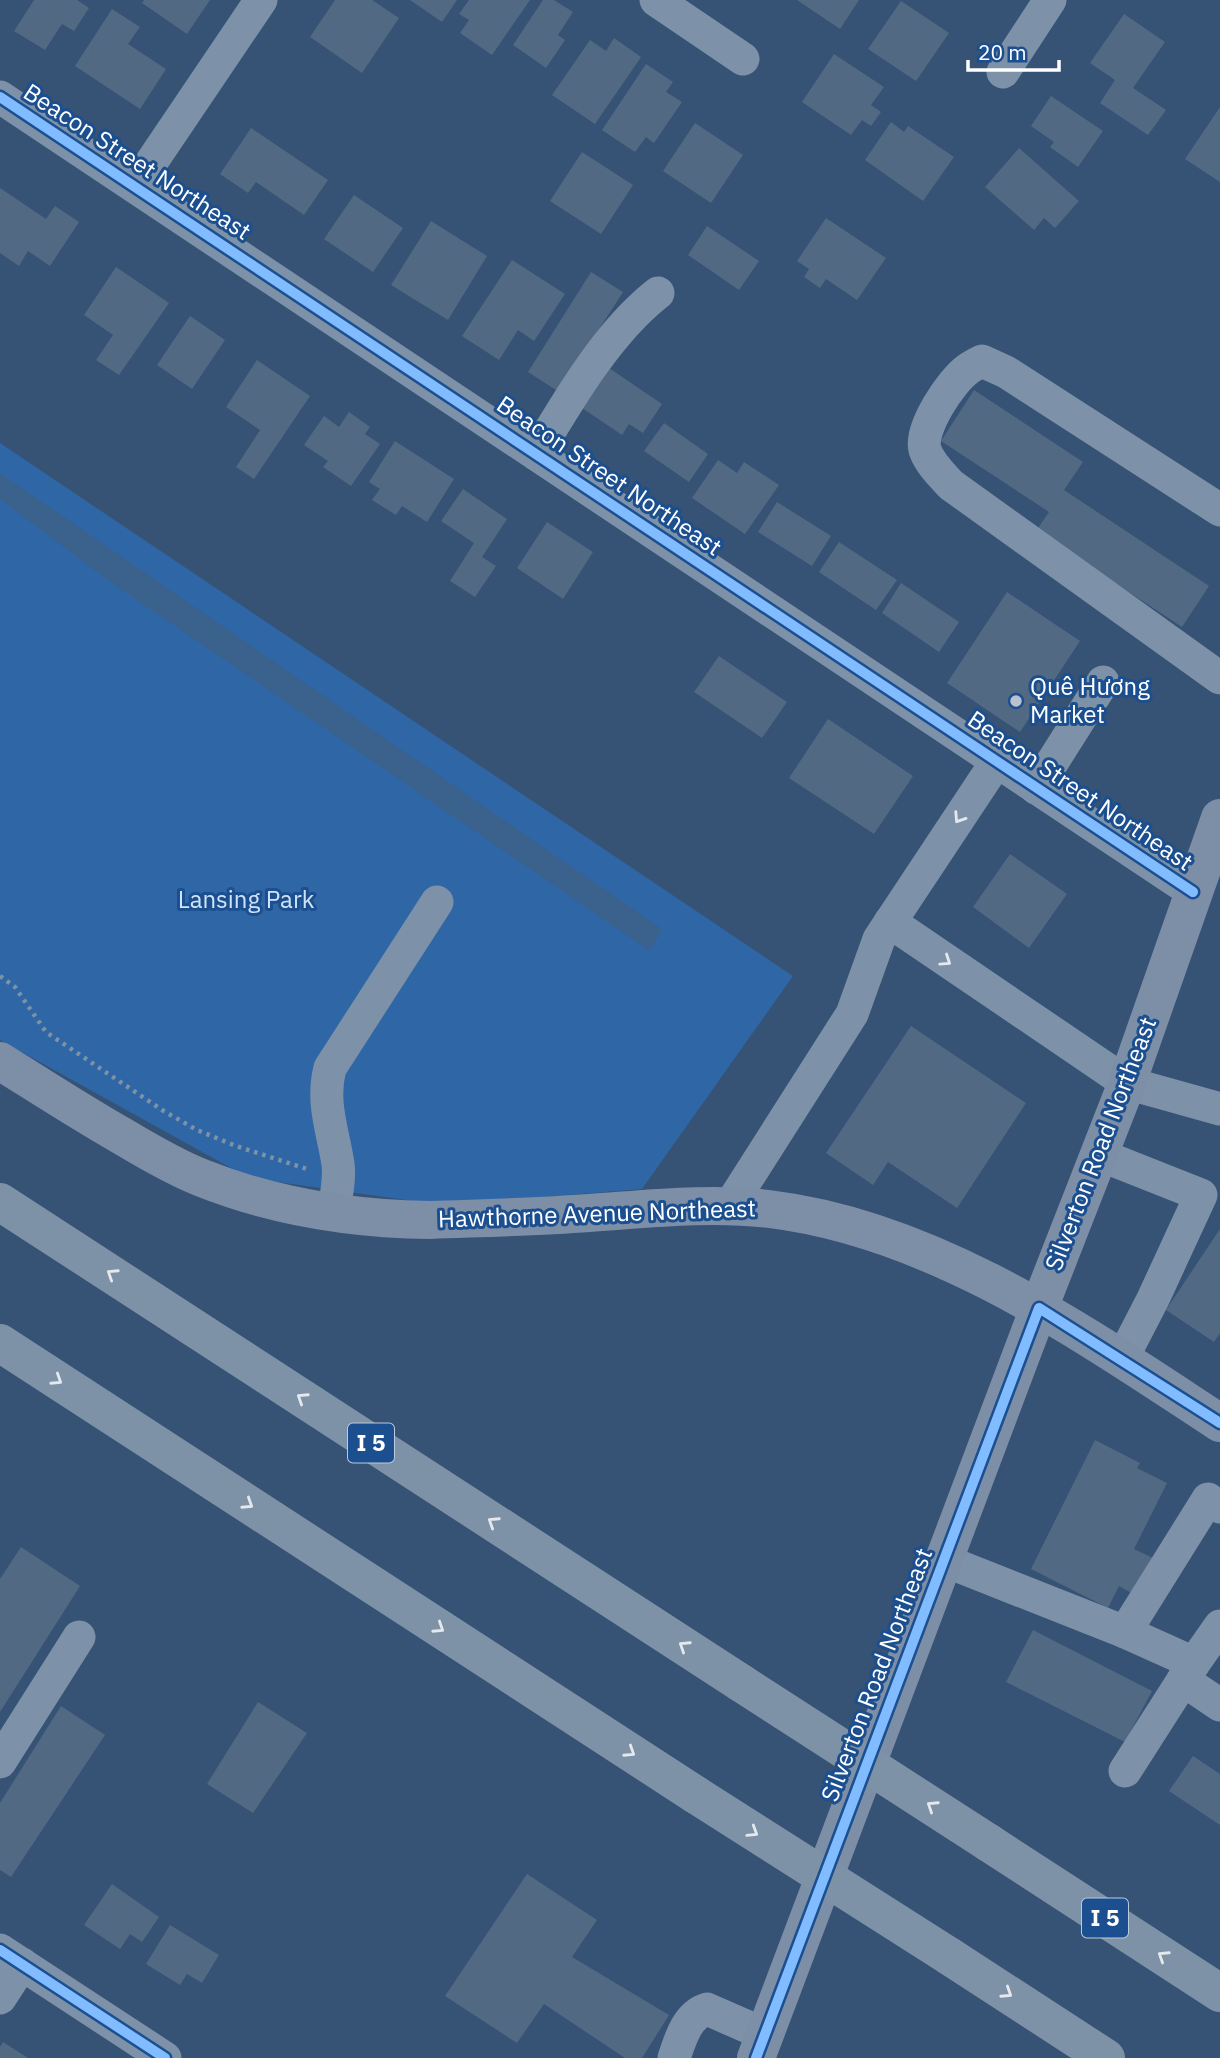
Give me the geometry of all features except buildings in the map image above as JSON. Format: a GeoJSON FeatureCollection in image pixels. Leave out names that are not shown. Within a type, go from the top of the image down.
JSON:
{"type":"FeatureCollection","features":[{"type":"Feature","properties":{"kind":"highway","name":"I 5"},"geometry":{"type":"LineString","coordinates":[[0,1202],[1220,1993]]}},
{"type":"Feature","properties":{"kind":"highway"},"geometry":{"type":"LineString","coordinates":[[0,1343],[1106,2058]]}},
{"type":"Feature","properties":{"kind":"main road","name":"Silverton Road Northeast"},"geometry":{"type":"LineString","coordinates":[[760,2046],[1039,1308],[1127,1083],[1220,818]]}},
{"type":"Feature","properties":{"kind":"main road","name":"Hawthorne Avenue Northeast"},"geometry":{"type":"LineString","coordinates":[[0,1061],[48,1093],[157,1157],[200,1178],[293,1206],[333,1213],[430,1220],[729,1207],[804,1214],[844,1223],[931,1254],[1039,1308],[1220,1423]]}},
{"type":"Feature","properties":{"kind":"street"},"geometry":{"type":"LineString","coordinates":[[136,185],[261,0]]}},
{"type":"Feature","properties":{"kind":"street"},"geometry":{"type":"LineString","coordinates":[[656,0],[743,59]]}},
{"type":"Feature","properties":{"kind":"street"},"geometry":{"type":"LineString","coordinates":[[1003,72],[1050,0]]}},
{"type":"Feature","properties":{"kind":"street","name":"Beacon Street Northeast"},"geometry":{"type":"LineString","coordinates":[[0,97],[136,185],[1193,892]]}},
{"type":"Feature","properties":{"kind":"street"},"geometry":{"type":"LineString","coordinates":[[536,454],[605,350],[637,309],[658,293]]}},
{"type":"Feature","properties":{"kind":"street"},"geometry":{"type":"LineString","coordinates":[[1220,510],[1006,372],[982,361],[968,368],[949,388],[926,431],[924,448],[933,464],[951,485],[1220,678]]}},
{"type":"Feature","properties":{"kind":"street"},"geometry":{"type":"LineString","coordinates":[[1036,788],[1103,682]]}},
{"type":"Feature","properties":{"kind":"street"},"geometry":{"type":"LineString","coordinates":[[729,1207],[852,1014],[878,939],[997,761]]}},
{"type":"Feature","properties":{"kind":"street"},"geometry":{"type":"LineString","coordinates":[[333,1213],[339,1167],[327,1114],[325,1086],[330,1068],[438,902]]}},
{"type":"Feature","properties":{"kind":"street"},"geometry":{"type":"LineString","coordinates":[[890,922],[1127,1083],[1220,1110]]}},
{"type":"Feature","properties":{"kind":"street"},"geometry":{"type":"LineString","coordinates":[[1100,1155],[1201,1195],[1122,1359]]}},
{"type":"Feature","properties":{"kind":"street"},"geometry":{"type":"LineString","coordinates":[[1125,1632],[1208,1499],[1220,1507]]}},
{"type":"Feature","properties":{"kind":"street"},"geometry":{"type":"LineString","coordinates":[[943,1560],[1125,1632],[1189,1672],[1220,1704]]}},
{"type":"Feature","properties":{"kind":"street"},"geometry":{"type":"LineString","coordinates":[[1125,1771],[1220,1626]]}},
{"type":"Feature","properties":{"kind":"street"},"geometry":{"type":"LineString","coordinates":[[0,1762],[79,1637]]}},
{"type":"Feature","properties":{"kind":"street"},"geometry":{"type":"LineString","coordinates":[[0,1998],[11,1957],[165,2058]]}},
{"type":"Feature","properties":{"kind":"street"},"geometry":{"type":"LineString","coordinates":[[674,2058],[683,2033],[692,2019],[707,2009],[760,2046]]}},
{"type":"Feature","properties":{"kind":"path"},"geometry":{"type":"LineString","coordinates":[[0,976],[15,987],[47,1032],[183,1123],[236,1146],[338,1176]]}},
{"type":"Feature","properties":{"kind":"green space","name":"Lansing Park"},"geometry":{"type":"Polygon","coordinates":[[[0,443],[793,976],[642,1189],[442,1205],[249,1178],[0,1040],[0,443]]]}},
{"type":"Feature","properties":{"kind":"shaded area"},"geometry":{"type":"Polygon","coordinates":[[[0,473],[662,929],[650,951],[108,580],[0,499],[0,473]]]}},
{"type":"Feature","properties":{"kind":"cycle path"},"geometry":{"type":"LineString","coordinates":[[0,97],[1193,892]]}},
{"type":"Feature","properties":{"kind":"cycle path"},"geometry":{"type":"LineString","coordinates":[[756,2058],[1039,1308],[1220,1423]]}},
{"type":"Feature","properties":{"kind":"cycle path"},"geometry":{"type":"LineString","coordinates":[[0,1950],[165,2058]]}},
{"type":"Feature","properties":{"kind":"place","name":"Quê Hương Market"},"geometry":{"type":"Point","coordinates":[1016,701]}}]}
